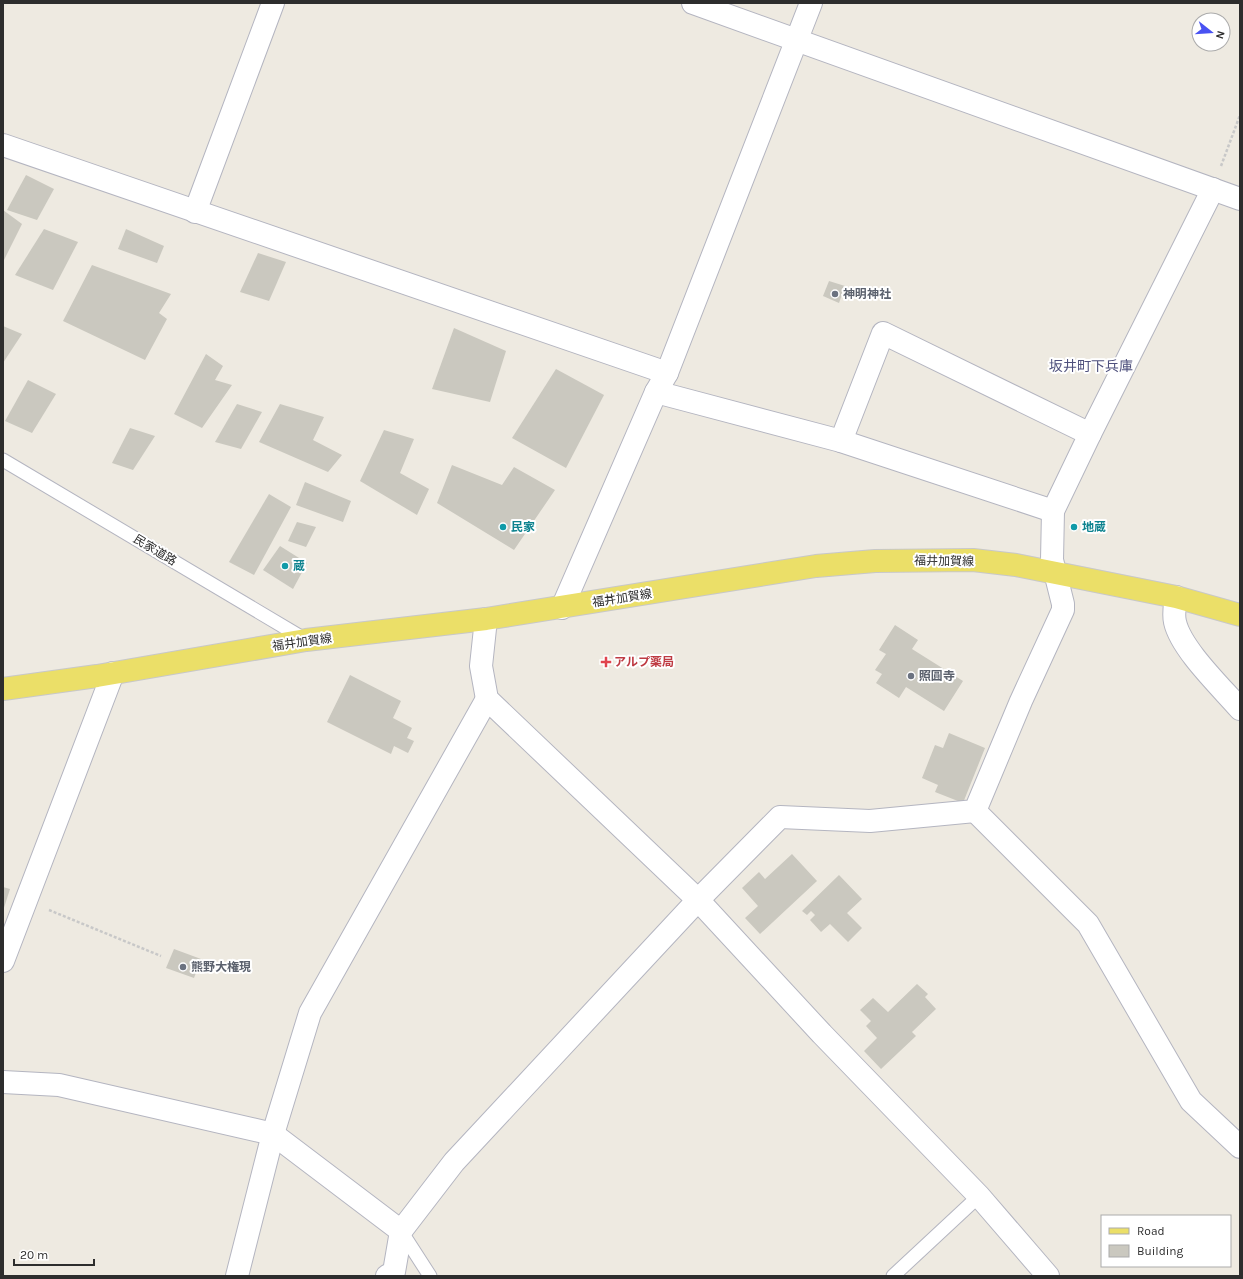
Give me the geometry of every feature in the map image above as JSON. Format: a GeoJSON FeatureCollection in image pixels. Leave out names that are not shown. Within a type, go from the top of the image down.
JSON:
{"type":"FeatureCollection","features":[{"type":"Feature","properties":{"kind":"main road","name":"福井加賀線"},"geometry":{"type":"LineString","coordinates":[[3,689],[113,673],[306,640],[486,619],[816,566],[875,561],[973,560],[1016,565],[1176,597],[1240,615]]}},
{"type":"Feature","properties":{"kind":"street"},"geometry":{"type":"LineString","coordinates":[[195,212],[274,3]]}},
{"type":"Feature","properties":{"kind":"street"},"geometry":{"type":"LineString","coordinates":[[693,3],[1240,199]]}},
{"type":"Feature","properties":{"kind":"street"},"geometry":{"type":"LineString","coordinates":[[562,608],[656,392],[667,374],[811,3]]}},
{"type":"Feature","properties":{"kind":"street"},"geometry":{"type":"LineString","coordinates":[[3,145],[667,374]]}},
{"type":"Feature","properties":{"kind":"street"},"geometry":{"type":"LineString","coordinates":[[975,811],[1021,701],[1063,610],[1064,604],[1054,572],[1052,560],[1053,511],[1212,190]]}},
{"type":"Feature","properties":{"kind":"street"},"geometry":{"type":"LineString","coordinates":[[841,441],[883,333],[1090,434]]}},
{"type":"Feature","properties":{"kind":"street"},"geometry":{"type":"LineString","coordinates":[[656,392],[841,441],[1053,511]]}},
{"type":"Feature","properties":{"kind":"street"},"geometry":{"type":"LineString","coordinates":[[1176,597],[1174,619],[1178,632],[1195,657],[1240,709]]}},
{"type":"Feature","properties":{"kind":"street"},"geometry":{"type":"LineString","coordinates":[[486,619],[481,666],[487,699],[698,900],[822,1034],[979,1196],[1048,1276]]}},
{"type":"Feature","properties":{"kind":"street"},"geometry":{"type":"LineString","coordinates":[[3,962],[113,673]]}},
{"type":"Feature","properties":{"kind":"street"},"geometry":{"type":"LineString","coordinates":[[237,1276],[273,1134],[310,1013],[487,699]]}},
{"type":"Feature","properties":{"kind":"street"},"geometry":{"type":"LineString","coordinates":[[387,1276],[394,1272],[401,1231],[454,1162],[698,900],[780,817],[870,821],[975,811]]}},
{"type":"Feature","properties":{"kind":"street"},"geometry":{"type":"LineString","coordinates":[[975,811],[1088,924],[1191,1101],[1240,1147]]}},
{"type":"Feature","properties":{"kind":"street"},"geometry":{"type":"LineString","coordinates":[[3,1082],[59,1084],[273,1134],[401,1231]]}},
{"type":"Feature","properties":{"kind":"lane","name":"民家道路"},"geometry":{"type":"LineString","coordinates":[[3,460],[306,640]]}},
{"type":"Feature","properties":{"kind":"lane"},"geometry":{"type":"LineString","coordinates":[[893,1276],[979,1196]]}},
{"type":"Feature","properties":{"kind":"lane"},"geometry":{"type":"LineString","coordinates":[[401,1231],[430,1276]]}},
{"type":"Feature","properties":{"kind":"path"},"geometry":{"type":"LineString","coordinates":[[1212,190],[1240,114]]}},
{"type":"Feature","properties":{"kind":"path"},"geometry":{"type":"LineString","coordinates":[[26,900],[161,956]]}},
{"type":"Feature","properties":{"kind":"building"},"geometry":{"type":"Polygon","coordinates":[[[26,175],[54,189],[37,220],[7,210],[26,175]]]}},
{"type":"Feature","properties":{"kind":"building"},"geometry":{"type":"Polygon","coordinates":[[[3,210],[22,224],[3,262],[3,210]]]}},
{"type":"Feature","properties":{"kind":"building"},"geometry":{"type":"Polygon","coordinates":[[[44,229],[78,242],[53,290],[15,275],[44,229]]]}},
{"type":"Feature","properties":{"kind":"building"},"geometry":{"type":"Polygon","coordinates":[[[126,229],[164,246],[157,263],[118,249],[126,229]]]}},
{"type":"Feature","properties":{"kind":"building"},"geometry":{"type":"Polygon","coordinates":[[[258,253],[286,262],[269,301],[240,292],[258,253]]]}},
{"type":"Feature","properties":{"kind":"building"},"geometry":{"type":"Polygon","coordinates":[[[92,265],[171,294],[159,313],[167,319],[145,360],[63,321],[92,265]]]}},
{"type":"Feature","properties":{"kind":"building"},"geometry":{"type":"Polygon","coordinates":[[[829,281],[845,286],[839,303],[823,296],[829,281]]]}},
{"type":"Feature","properties":{"kind":"building"},"geometry":{"type":"Polygon","coordinates":[[[3,326],[22,334],[3,363],[3,326]]]}},
{"type":"Feature","properties":{"kind":"building"},"geometry":{"type":"Polygon","coordinates":[[[454,328],[506,351],[490,402],[432,389],[454,328]]]}},
{"type":"Feature","properties":{"kind":"building"},"geometry":{"type":"Polygon","coordinates":[[[206,354],[223,366],[215,380],[232,385],[202,428],[174,414],[206,354]]]}},
{"type":"Feature","properties":{"kind":"building"},"geometry":{"type":"Polygon","coordinates":[[[556,369],[604,395],[566,468],[512,438],[556,369]]]}},
{"type":"Feature","properties":{"kind":"building"},"geometry":{"type":"Polygon","coordinates":[[[28,380],[56,394],[32,433],[5,421],[28,380]]]}},
{"type":"Feature","properties":{"kind":"building"},"geometry":{"type":"Polygon","coordinates":[[[237,404],[262,412],[241,449],[215,442],[237,404]]]}},
{"type":"Feature","properties":{"kind":"building"},"geometry":{"type":"Polygon","coordinates":[[[280,404],[324,417],[313,440],[342,455],[328,472],[259,442],[280,404]]]}},
{"type":"Feature","properties":{"kind":"building"},"geometry":{"type":"Polygon","coordinates":[[[130,428],[155,436],[133,470],[112,463],[130,428]]]}},
{"type":"Feature","properties":{"kind":"building"},"geometry":{"type":"Polygon","coordinates":[[[384,430],[414,439],[400,473],[429,489],[417,515],[360,481],[384,430]]]}},
{"type":"Feature","properties":{"kind":"building","name":"民家"},"geometry":{"type":"Polygon","coordinates":[[[452,465],[502,485],[514,467],[555,490],[514,550],[437,503],[452,465]]]}},
{"type":"Feature","properties":{"kind":"building"},"geometry":{"type":"Polygon","coordinates":[[[305,482],[351,501],[343,522],[296,505],[305,482]]]}},
{"type":"Feature","properties":{"kind":"building"},"geometry":{"type":"Polygon","coordinates":[[[269,494],[291,507],[254,575],[229,562],[269,494]]]}},
{"type":"Feature","properties":{"kind":"building","name":"蔵"},"geometry":{"type":"Polygon","coordinates":[[[297,522],[316,527],[306,547],[288,541],[297,522]]]}},
{"type":"Feature","properties":{"kind":"building","name":"蔵"},"geometry":{"type":"Polygon","coordinates":[[[280,546],[307,563],[293,589],[263,570],[280,546]]]}},
{"type":"Feature","properties":{"kind":"building"},"geometry":{"type":"Polygon","coordinates":[[[895,625],[918,640],[912,649],[963,681],[944,711],[906,687],[899,698],[876,683],[882,674],[875,670],[886,654],[879,650],[895,625]]]}},
{"type":"Feature","properties":{"kind":"building"},"geometry":{"type":"Polygon","coordinates":[[[350,675],[401,701],[393,718],[412,728],[407,738],[414,741],[408,753],[394,746],[391,754],[327,722],[350,675]]]}},
{"type":"Feature","properties":{"kind":"building"},"geometry":{"type":"Polygon","coordinates":[[[949,733],[985,748],[963,803],[935,792],[938,785],[922,778],[935,745],[943,748],[949,733]]]}},
{"type":"Feature","properties":{"kind":"building"},"geometry":{"type":"Polygon","coordinates":[[[792,854],[817,881],[760,934],[745,918],[758,906],[742,888],[759,872],[765,879],[792,854]]]}},
{"type":"Feature","properties":{"kind":"building"},"geometry":{"type":"Polygon","coordinates":[[[839,875],[862,899],[847,913],[862,928],[848,942],[830,924],[821,932],[810,920],[815,915],[811,911],[807,915],[802,911],[839,875]]]}},
{"type":"Feature","properties":{"kind":"building"},"geometry":{"type":"Polygon","coordinates":[[[3,887],[10,889],[3,911],[3,887]]]}},
{"type":"Feature","properties":{"kind":"building"},"geometry":{"type":"Polygon","coordinates":[[[174,949],[201,959],[194,978],[166,968],[174,949]]]}},
{"type":"Feature","properties":{"kind":"building"},"geometry":{"type":"Polygon","coordinates":[[[917,984],[928,994],[925,997],[936,1009],[912,1032],[916,1036],[881,1069],[864,1051],[877,1038],[866,1026],[871,1021],[860,1010],[873,998],[888,1012],[917,984]]]}},
{"type":"Feature","properties":{"kind":"place","name":"神明神社"},"geometry":{"type":"Point","coordinates":[835,294]}},
{"type":"Feature","properties":{"kind":"place","name":"民家"},"geometry":{"type":"Point","coordinates":[503,527]}},
{"type":"Feature","properties":{"kind":"place","name":"地蔵"},"geometry":{"type":"Point","coordinates":[1074,527]}},
{"type":"Feature","properties":{"kind":"place","name":"蔵"},"geometry":{"type":"Point","coordinates":[285,566]}},
{"type":"Feature","properties":{"kind":"place","name":"アルプ薬局"},"geometry":{"type":"Point","coordinates":[606,662]}},
{"type":"Feature","properties":{"kind":"place","name":"照圓寺"},"geometry":{"type":"Point","coordinates":[911,676]}},
{"type":"Feature","properties":{"kind":"place","name":"熊野大権現"},"geometry":{"type":"Point","coordinates":[183,967]}},
{"type":"Feature","properties":{"kind":"district","name":"坂井町下兵庫"},"geometry":{"type":"Point","coordinates":[1091,366]}}]}
